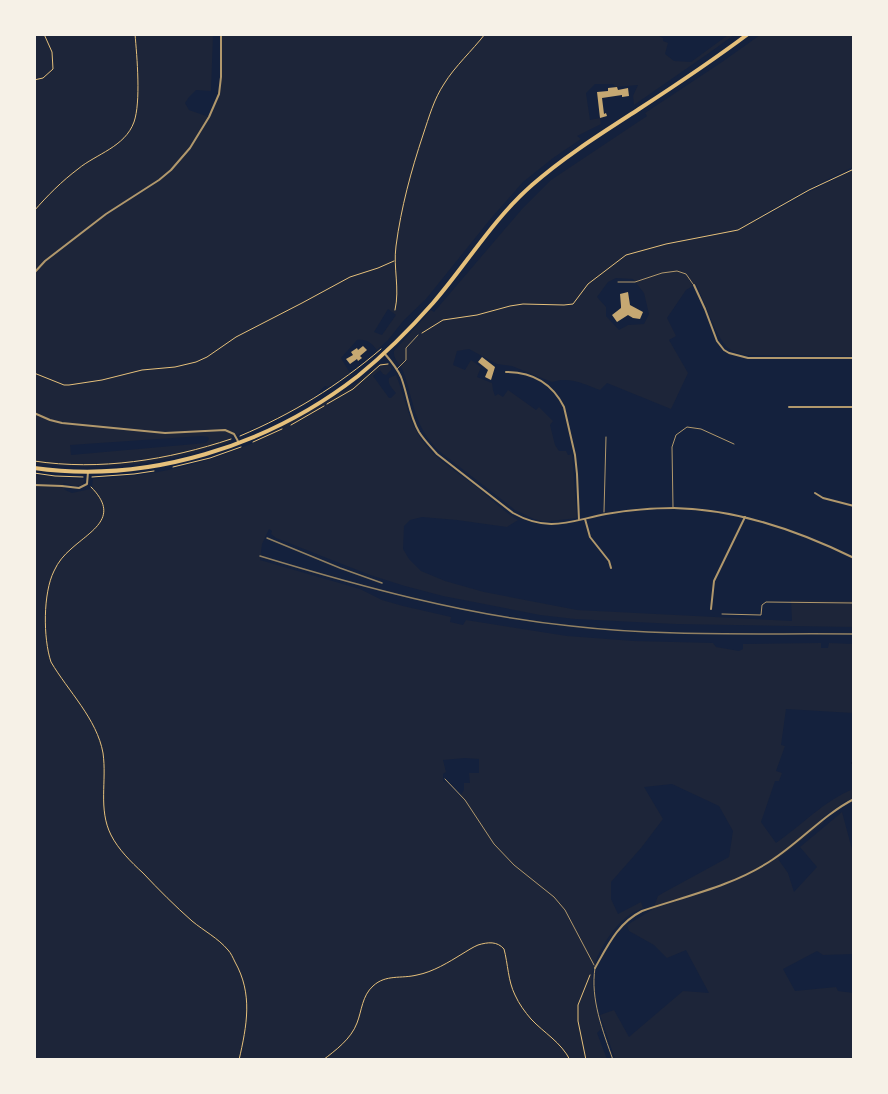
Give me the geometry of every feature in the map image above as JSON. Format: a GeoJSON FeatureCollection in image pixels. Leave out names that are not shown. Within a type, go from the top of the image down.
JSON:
{"type":"FeatureCollection","features":[{"type":"Feature","properties":{"kind":"main road"},"geometry":{"type":"LineString","coordinates":[[34,468],[88,475],[178,461],[239,443],[321,401],[356,378],[434,302],[515,202],[544,174],[567,156],[655,99],[748,34]]}},
{"type":"Feature","properties":{"kind":"street"},"geometry":{"type":"LineString","coordinates":[[34,273],[106,214],[159,180],[190,148],[209,117],[219,94],[221,34]]}},
{"type":"Feature","properties":{"kind":"street"},"geometry":{"type":"LineString","coordinates":[[694,285],[717,341],[729,353],[748,358],[854,358]]}},
{"type":"Feature","properties":{"kind":"street"},"geometry":{"type":"LineString","coordinates":[[382,351],[401,377],[419,433],[437,454],[521,518],[547,524],[567,523],[639,509],[673,508],[717,511],[745,517],[802,535],[854,558]]}},
{"type":"Feature","properties":{"kind":"street"},"geometry":{"type":"LineString","coordinates":[[506,372],[516,372],[543,381],[564,407],[577,474],[579,520]]}},
{"type":"Feature","properties":{"kind":"street"},"geometry":{"type":"LineString","coordinates":[[789,407],[854,407]]}},
{"type":"Feature","properties":{"kind":"street"},"geometry":{"type":"LineString","coordinates":[[34,413],[62,423],[165,433],[225,430],[237,437],[239,443]]}},
{"type":"Feature","properties":{"kind":"street"},"geometry":{"type":"LineString","coordinates":[[34,485],[80,488],[87,484],[88,475]]}},
{"type":"Feature","properties":{"kind":"street"},"geometry":{"type":"LineString","coordinates":[[815,493],[823,498],[854,506]]}},
{"type":"Feature","properties":{"kind":"street"},"geometry":{"type":"LineString","coordinates":[[711,609],[714,580],[745,517]]}},
{"type":"Feature","properties":{"kind":"street"},"geometry":{"type":"LineString","coordinates":[[585,519],[590,537],[609,561],[611,568]]}},
{"type":"Feature","properties":{"kind":"street"},"geometry":{"type":"LineString","coordinates":[[596,968],[614,934],[634,915],[707,890],[755,870],[772,860],[829,815],[854,800]]}},
{"type":"Feature","properties":{"kind":"lane"},"geometry":{"type":"LineString","coordinates":[[618,282],[635,282],[657,274],[677,272],[686,274],[694,285]]}},
{"type":"Feature","properties":{"kind":"lane"},"geometry":{"type":"LineString","coordinates":[[397,369],[406,360],[406,348],[418,335]]}},
{"type":"Feature","properties":{"kind":"lane"},"geometry":{"type":"LineString","coordinates":[[673,508],[672,447],[676,435],[687,428],[701,429],[734,444]]}},
{"type":"Feature","properties":{"kind":"lane"},"geometry":{"type":"LineString","coordinates":[[604,514],[606,437]]}},
{"type":"Feature","properties":{"kind":"lane"},"geometry":{"type":"LineString","coordinates":[[722,615],[761,615],[762,605],[766,602],[854,603]]}},
{"type":"Feature","properties":{"kind":"lane"},"geometry":{"type":"LineString","coordinates":[[445,779],[465,800],[494,844],[514,865],[554,897],[565,910],[596,968],[593,988],[602,1028],[613,1059]]}},
{"type":"Feature","properties":{"kind":"path"},"geometry":{"type":"LineString","coordinates":[[34,80],[43,78],[53,69],[52,52],[44,34]]}},
{"type":"Feature","properties":{"kind":"path"},"geometry":{"type":"LineString","coordinates":[[34,211],[79,168],[118,144],[132,126],[136,116],[137,101],[135,34]]}},
{"type":"Feature","properties":{"kind":"path"},"geometry":{"type":"LineString","coordinates":[[394,310],[398,289],[394,261],[398,231],[408,187],[430,113],[451,73],[485,34]]}},
{"type":"Feature","properties":{"kind":"path"},"geometry":{"type":"LineString","coordinates":[[418,335],[443,320],[477,315],[510,306],[573,304],[588,284],[626,255],[666,244],[738,230],[808,190],[854,169]]}},
{"type":"Feature","properties":{"kind":"path"},"geometry":{"type":"LineString","coordinates":[[34,373],[69,385],[196,362],[236,337],[350,277],[394,261]]}},
{"type":"Feature","properties":{"kind":"path"},"geometry":{"type":"LineString","coordinates":[[34,461],[76,465],[119,463],[160,458],[197,450],[268,424],[310,401],[382,351]]}},
{"type":"Feature","properties":{"kind":"path"},"geometry":{"type":"LineString","coordinates":[[376,368],[391,361]]}},
{"type":"Feature","properties":{"kind":"path"},"geometry":{"type":"LineString","coordinates":[[34,473],[75,477],[88,475]]}},
{"type":"Feature","properties":{"kind":"path"},"geometry":{"type":"LineString","coordinates":[[87,484],[102,502],[103,517],[94,531],[62,557],[50,579],[45,632],[48,653],[54,668],[98,737],[104,767],[104,811],[112,837],[126,857],[162,893],[185,915],[229,950],[241,973],[248,999],[244,1040],[239,1059]]}},
{"type":"Feature","properties":{"kind":"path"},"geometry":{"type":"LineString","coordinates":[[323,1059],[337,1049],[352,1033],[366,994],[374,985],[383,979],[417,975],[432,970],[477,945],[492,942],[500,944],[504,949],[514,995],[523,1009],[565,1050],[570,1059]]}},
{"type":"Feature","properties":{"kind":"path"},"geometry":{"type":"LineString","coordinates":[[586,1059],[578,1021],[578,1005],[590,975],[596,968]]}},
{"type":"Feature","properties":{"kind":"shaded area"},"geometry":{"type":"Polygon","coordinates":[[[34,35],[213,35],[211,91],[196,90],[185,103],[189,110],[209,117],[220,91],[221,35],[657,35],[668,43],[665,54],[674,61],[691,62],[728,35],[734,35],[634,105],[633,96],[638,85],[616,87],[613,84],[595,84],[586,93],[590,120],[600,118],[601,124],[577,136],[581,139],[523,182],[426,299],[404,320],[388,340],[377,350],[369,342],[357,340],[341,358],[350,373],[328,387],[325,386],[302,405],[232,437],[231,442],[183,456],[109,466],[35,464],[34,35]],[[388,309],[374,332],[382,335],[396,315],[388,309]],[[208,437],[70,445],[71,455],[206,443],[208,437]]]}},
{"type":"Feature","properties":{"kind":"shaded area"},"geometry":{"type":"Polygon","coordinates":[[[760,35],[853,35],[853,167],[755,219],[756,221],[853,170],[853,356],[747,355],[733,351],[726,346],[718,334],[696,284],[686,290],[667,318],[676,336],[669,340],[688,373],[671,409],[607,383],[600,390],[571,380],[552,382],[512,366],[497,364],[469,349],[457,351],[453,365],[465,370],[471,360],[481,367],[477,377],[492,383],[495,396],[498,394],[503,397],[508,390],[536,410],[539,407],[553,421],[550,425],[555,445],[559,451],[566,451],[568,455],[572,454],[577,518],[551,521],[534,519],[515,510],[439,451],[430,441],[419,423],[403,371],[394,351],[431,310],[434,312],[522,209],[551,180],[647,116],[645,113],[760,35]],[[616,278],[608,282],[597,297],[606,307],[606,316],[619,330],[628,325],[644,324],[649,314],[644,293],[633,279],[616,278]]]}},
{"type":"Feature","properties":{"kind":"shaded area"},"geometry":{"type":"Polygon","coordinates":[[[381,363],[387,363],[391,370],[386,375],[380,370],[373,376],[391,398],[396,393],[389,378],[396,375],[408,411],[422,441],[444,463],[518,520],[507,527],[422,517],[410,520],[404,526],[403,549],[421,571],[445,581],[484,592],[577,610],[792,621],[791,600],[853,601],[853,627],[676,624],[575,619],[540,615],[405,586],[370,575],[276,538],[269,529],[262,544],[260,560],[360,589],[382,600],[451,617],[450,622],[463,625],[466,620],[567,636],[713,643],[716,647],[739,651],[743,649],[743,644],[821,643],[821,648],[828,648],[829,643],[853,644],[853,713],[786,709],[781,745],[785,746],[776,771],[782,773],[779,781],[775,781],[761,822],[776,843],[823,807],[853,789],[853,799],[846,801],[822,818],[824,822],[822,824],[778,859],[788,873],[794,892],[817,867],[800,847],[842,812],[853,853],[853,954],[823,955],[817,951],[783,969],[795,991],[836,987],[838,991],[853,993],[853,1059],[615,1059],[600,1015],[614,1010],[629,1037],[683,991],[709,993],[686,950],[667,958],[654,945],[629,931],[627,925],[653,909],[658,896],[729,857],[733,831],[719,806],[672,784],[644,787],[663,819],[611,882],[611,899],[618,914],[641,902],[643,908],[625,918],[612,932],[593,970],[593,990],[601,1029],[597,1033],[607,1059],[35,1060],[35,475],[84,479],[82,485],[63,483],[65,490],[72,493],[90,489],[93,479],[171,470],[195,464],[255,442],[354,385],[381,363]],[[479,759],[443,760],[446,772],[443,774],[443,781],[460,796],[464,790],[464,783],[470,783],[469,773],[479,773],[479,759]]]}},
{"type":"Feature","properties":{"kind":"building"},"geometry":{"type":"Polygon","coordinates":[[[617,87],[618,90],[628,88],[629,96],[602,98],[604,114],[606,113],[607,116],[600,118],[597,92],[617,87]]]}},
{"type":"Feature","properties":{"kind":"building"},"geometry":{"type":"Polygon","coordinates":[[[628,292],[630,305],[643,312],[640,319],[628,315],[617,322],[612,315],[621,308],[620,294],[628,292]]]}},
{"type":"Feature","properties":{"kind":"building"},"geometry":{"type":"Polygon","coordinates":[[[363,346],[367,350],[360,356],[362,358],[350,364],[346,359],[353,355],[351,352],[363,346]]]}},
{"type":"Feature","properties":{"kind":"building"},"geometry":{"type":"Polygon","coordinates":[[[482,357],[495,367],[491,380],[485,377],[488,370],[478,362],[482,357]]]}},
{"type":"Feature","properties":{"kind":"railway"},"geometry":{"type":"LineString","coordinates":[[267,538],[382,583]]}},
{"type":"Feature","properties":{"kind":"railway"},"geometry":{"type":"LineString","coordinates":[[260,556],[414,599],[531,621],[642,632],[854,634]]}}]}
